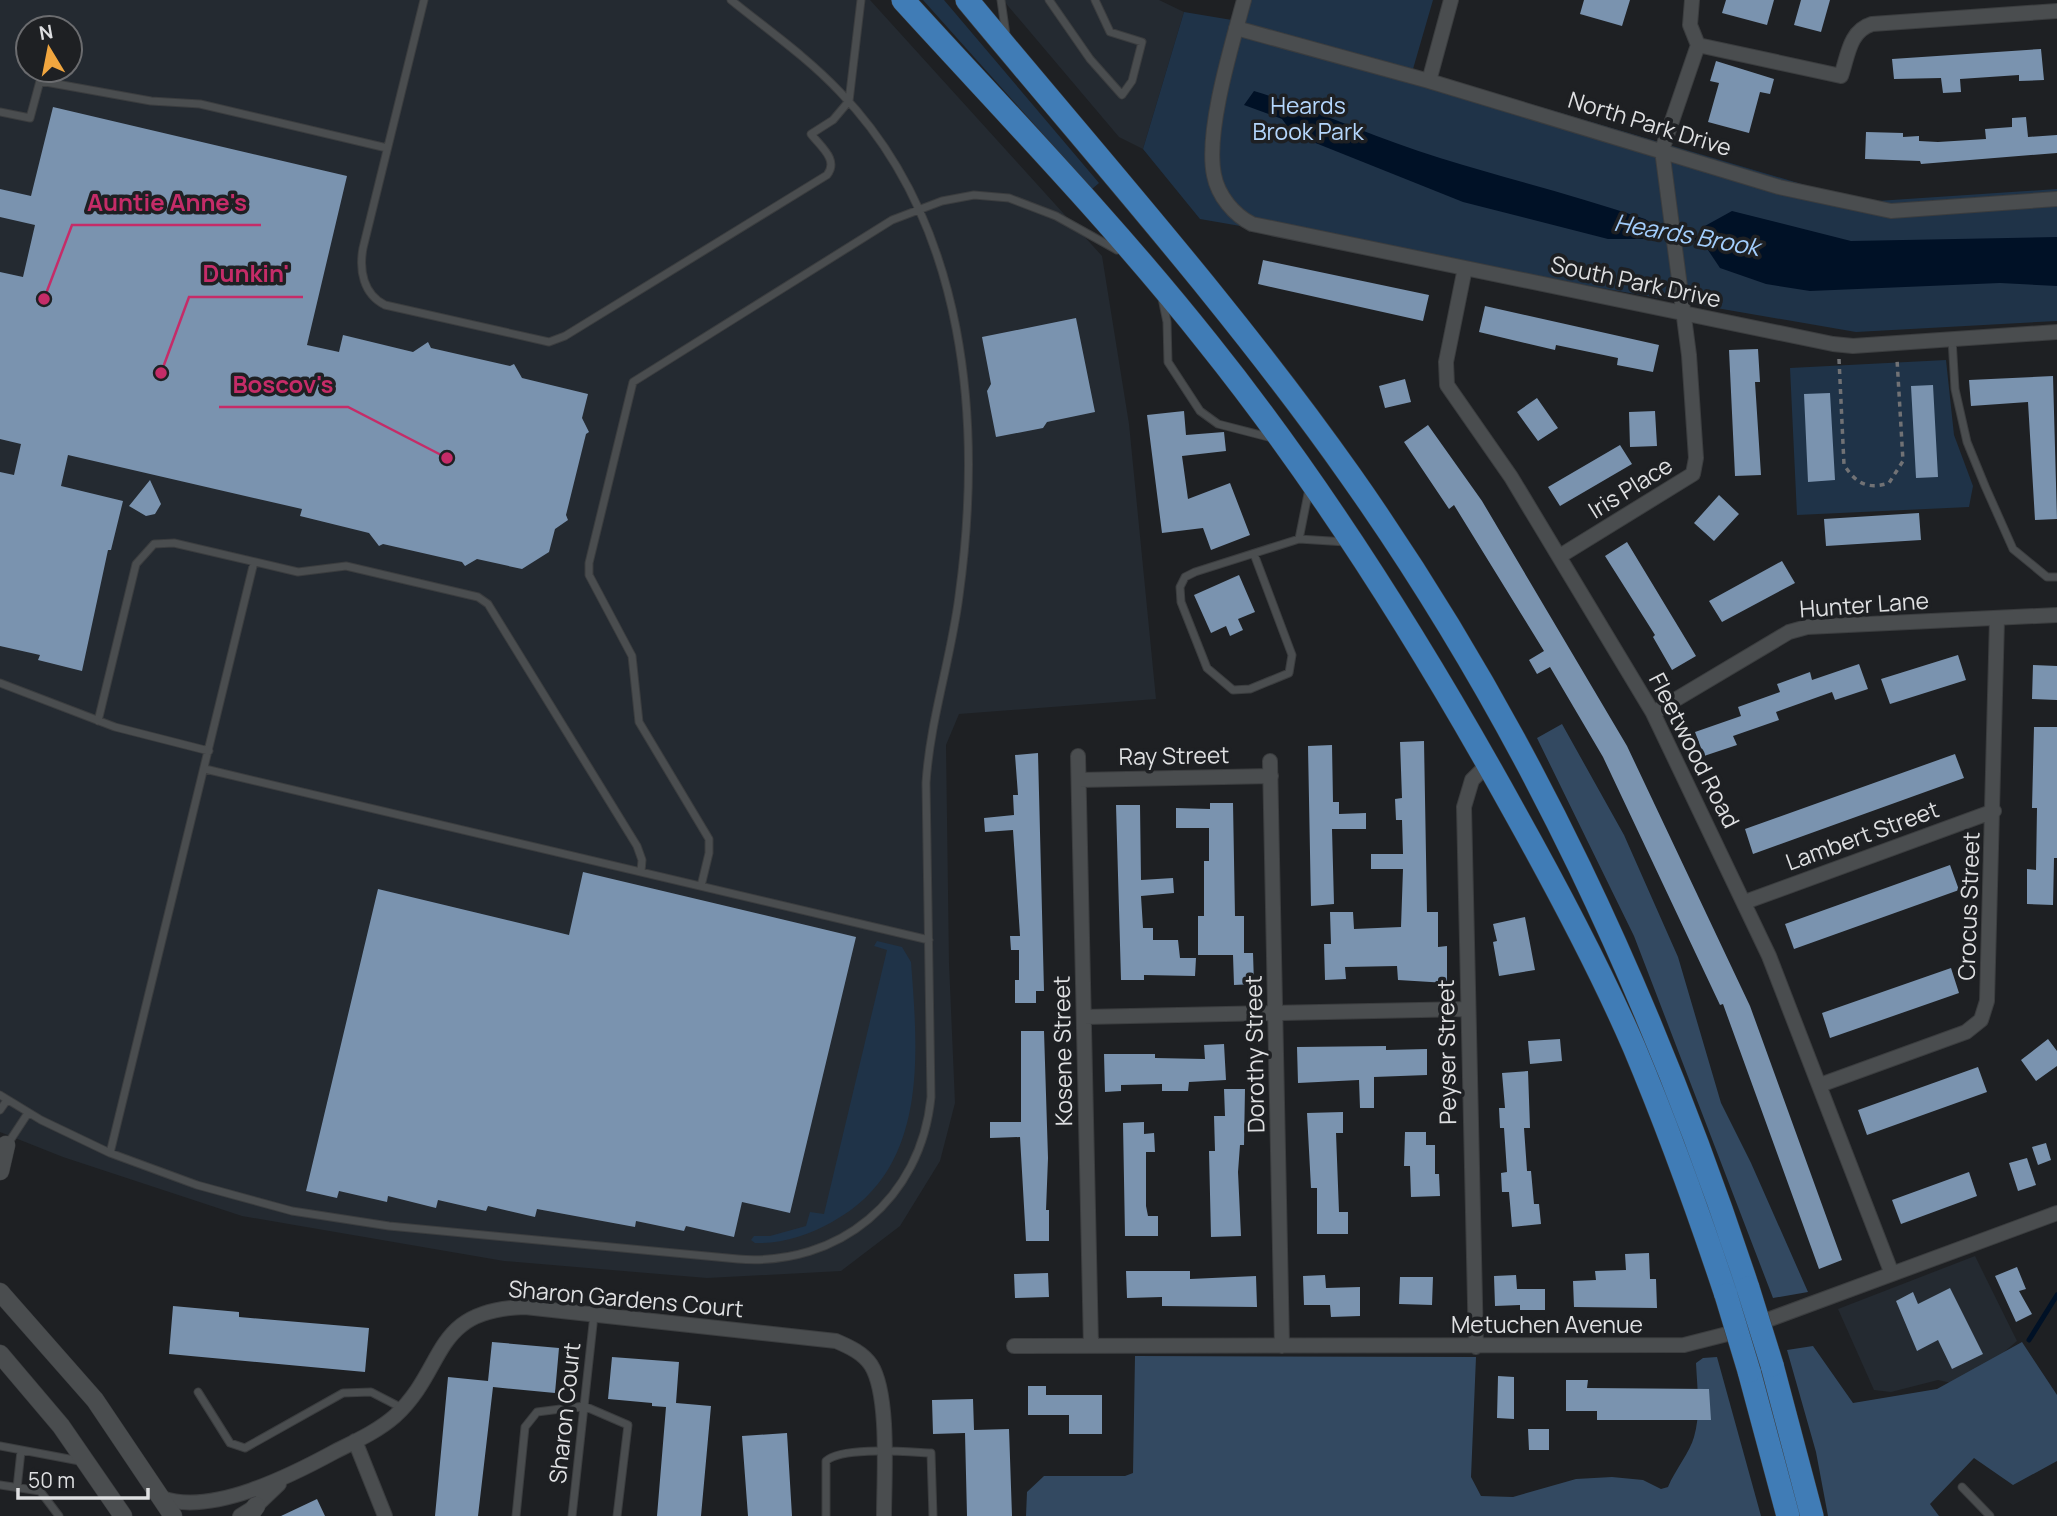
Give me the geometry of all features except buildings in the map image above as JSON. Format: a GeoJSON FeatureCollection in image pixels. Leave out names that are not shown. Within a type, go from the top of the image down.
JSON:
{"type":"FeatureCollection","features":[{"type":"Feature","properties":{"kind":"highway"},"geometry":{"type":"LineString","coordinates":[[903,0],[1147,270],[1208,342],[1283,441],[1353,543],[1488,764],[1578,929],[1633,1045],[1680,1163],[1737,1291]]}},
{"type":"Feature","properties":{"kind":"highway"},"geometry":{"type":"LineString","coordinates":[[967,0],[1198,275],[1277,375],[1352,478],[1463,648],[1538,782],[1617,942],[1680,1094],[1761,1368],[1812,1516]]}},
{"type":"Feature","properties":{"kind":"highway"},"geometry":{"type":"LineString","coordinates":[[1761,1368],[1788,1516]]}},
{"type":"Feature","properties":{"kind":"street"},"geometry":{"type":"LineString","coordinates":[[1236,28],[1244,0]]}},
{"type":"Feature","properties":{"kind":"street"},"geometry":{"type":"LineString","coordinates":[[1429,81],[1451,0]]}},
{"type":"Feature","properties":{"kind":"street"},"geometry":{"type":"LineString","coordinates":[[1684,315],[1662,150],[1698,46],[1690,25],[1692,0]]}},
{"type":"Feature","properties":{"kind":"street"},"geometry":{"type":"LineString","coordinates":[[1698,46],[1841,76],[1857,31],[1872,24],[2057,11]]}},
{"type":"Feature","properties":{"kind":"street","name":"North Park Drive"},"geometry":{"type":"LineString","coordinates":[[1236,28],[1429,81],[1779,187],[1891,211],[2057,199]]}},
{"type":"Feature","properties":{"kind":"street","name":"South Park Drive"},"geometry":{"type":"LineString","coordinates":[[1236,28],[1212,152],[1214,176],[1221,194],[1241,218],[1252,224],[1838,345],[2057,332]]}},
{"type":"Feature","properties":{"kind":"street","name":"Fleetwood Road"},"geometry":{"type":"LineString","coordinates":[[1465,268],[1446,362],[1447,385],[1511,477],[1653,713],[1745,902],[1820,1085],[1892,1274]]}},
{"type":"Feature","properties":{"kind":"street","name":"Iris Place"},"geometry":{"type":"LineString","coordinates":[[1560,556],[1693,474],[1696,458],[1684,315]]}},
{"type":"Feature","properties":{"kind":"street","name":"Hunter Lane"},"geometry":{"type":"LineString","coordinates":[[1653,713],[1789,632],[1807,628],[2057,615]]}},
{"type":"Feature","properties":{"kind":"street","name":"Crocus Street"},"geometry":{"type":"LineString","coordinates":[[1820,1085],[1966,1032],[1982,1020],[1986,1001],[1994,811],[1997,619]]}},
{"type":"Feature","properties":{"kind":"street","name":"Kosene Street"},"geometry":{"type":"LineString","coordinates":[[1078,756],[1091,1346]]}},
{"type":"Feature","properties":{"kind":"street","name":"Dorothy Street"},"geometry":{"type":"LineString","coordinates":[[1270,761],[1282,1346]]}},
{"type":"Feature","properties":{"kind":"street","name":"Peyser Street"},"geometry":{"type":"LineString","coordinates":[[1476,1347],[1465,796],[1472,780],[1488,764]]}},
{"type":"Feature","properties":{"kind":"street","name":"Ray Street"},"geometry":{"type":"LineString","coordinates":[[1079,780],[1271,776]]}},
{"type":"Feature","properties":{"kind":"street","name":"Lambert Street"},"geometry":{"type":"LineString","coordinates":[[1745,902],[1994,811]]}},
{"type":"Feature","properties":{"kind":"street"},"geometry":{"type":"LineString","coordinates":[[1084,1017],[1468,1009]]}},
{"type":"Feature","properties":{"kind":"street"},"geometry":{"type":"LineString","coordinates":[[0,1171],[3,1149]]}},
{"type":"Feature","properties":{"kind":"street","name":"Metuchen Avenue"},"geometry":{"type":"LineString","coordinates":[[1014,1346],[1684,1345],[1726,1335],[2057,1213]]}},
{"type":"Feature","properties":{"kind":"street"},"geometry":{"type":"LineString","coordinates":[[1,1292],[94,1400],[173,1516]]}},
{"type":"Feature","properties":{"kind":"street","name":"Sharon Gardens Court"},"geometry":{"type":"LineString","coordinates":[[162,1499],[183,1506],[209,1504],[284,1479],[387,1422],[416,1394],[437,1352],[454,1331],[476,1316],[498,1308],[525,1307],[836,1341],[858,1351],[871,1366],[880,1386],[884,1516]]}},
{"type":"Feature","properties":{"kind":"street"},"geometry":{"type":"LineString","coordinates":[[0,1354],[42,1402],[87,1462],[122,1516]]}},
{"type":"Feature","properties":{"kind":"street"},"geometry":{"type":"LineString","coordinates":[[355,1441],[385,1516]]}},
{"type":"Feature","properties":{"kind":"street","name":"Sharon Gardens Court"},"geometry":{"type":"LineString","coordinates":[[240,1516],[253,1511],[284,1479]]}},
{"type":"Feature","properties":{"kind":"lane"},"geometry":{"type":"LineString","coordinates":[[425,0],[360,267],[362,278],[376,299],[389,306],[549,342],[565,337],[827,175],[831,161],[811,134],[832,120],[849,101],[861,0]]}},
{"type":"Feature","properties":{"kind":"lane"},"geometry":{"type":"LineString","coordinates":[[0,1095],[28,1113],[110,1153],[244,1199],[374,1224],[749,1260],[781,1259],[812,1252],[849,1234],[876,1213],[897,1189],[920,1147],[932,1097],[927,771],[961,582],[967,499],[967,439],[959,346],[939,261],[919,209],[893,163],[849,101],[796,50],[731,0]]}},
{"type":"Feature","properties":{"kind":"lane"},"geometry":{"type":"LineString","coordinates":[[1001,0],[1002,21],[1013,56]]}},
{"type":"Feature","properties":{"kind":"lane"},"geometry":{"type":"LineString","coordinates":[[1049,0],[1090,59],[1122,95],[1132,81],[1142,42],[1110,32],[1095,0]]}},
{"type":"Feature","properties":{"kind":"lane"},"geometry":{"type":"LineString","coordinates":[[0,112],[30,118],[40,80],[151,101],[200,104],[387,148]]}},
{"type":"Feature","properties":{"kind":"lane"},"geometry":{"type":"LineString","coordinates":[[701,886],[709,853],[709,839],[639,722],[632,656],[589,575],[632,386],[644,373],[892,220],[919,209],[974,195],[1009,198],[1040,208],[1092,234],[1147,270],[1164,308],[1171,371],[1200,411],[1217,424],[1283,441]]}},
{"type":"Feature","properties":{"kind":"lane"},"geometry":{"type":"LineString","coordinates":[[1952,339],[1955,388],[1968,442],[2007,536],[2013,549],[2047,577],[2057,577]]}},
{"type":"Feature","properties":{"kind":"lane"},"geometry":{"type":"LineString","coordinates":[[1299,538],[1311,481]]}},
{"type":"Feature","properties":{"kind":"lane"},"geometry":{"type":"LineString","coordinates":[[1254,554],[1292,655],[1293,668],[1289,673],[1250,689],[1233,690],[1207,668],[1181,602],[1180,587],[1185,577],[1299,538],[1353,543]]}},
{"type":"Feature","properties":{"kind":"lane"},"geometry":{"type":"LineString","coordinates":[[97,721],[134,570],[148,547],[160,542],[298,572],[346,566],[485,600],[637,846],[642,860],[641,872]]}},
{"type":"Feature","properties":{"kind":"lane"},"geometry":{"type":"LineString","coordinates":[[110,1153],[254,562]]}},
{"type":"Feature","properties":{"kind":"lane"},"geometry":{"type":"LineString","coordinates":[[0,683],[97,721],[209,751]]}},
{"type":"Feature","properties":{"kind":"lane"},"geometry":{"type":"LineString","coordinates":[[205,769],[929,940]]}},
{"type":"Feature","properties":{"kind":"lane"},"geometry":{"type":"LineString","coordinates":[[0,1111],[7,1100]]}},
{"type":"Feature","properties":{"kind":"lane"},"geometry":{"type":"LineString","coordinates":[[3,1149],[28,1113]]}},
{"type":"Feature","properties":{"kind":"lane","name":"Sharon Court"},"geometry":{"type":"LineString","coordinates":[[572,1516],[594,1315]]}},
{"type":"Feature","properties":{"kind":"lane"},"geometry":{"type":"LineString","coordinates":[[198,1392],[230,1443],[239,1448],[245,1448],[343,1393],[371,1392],[402,1408]]}},
{"type":"Feature","properties":{"kind":"lane"},"geometry":{"type":"LineString","coordinates":[[516,1516],[525,1427],[537,1412],[584,1406],[628,1424],[617,1516]]}},
{"type":"Feature","properties":{"kind":"lane"},"geometry":{"type":"LineString","coordinates":[[0,1447],[87,1462]]}},
{"type":"Feature","properties":{"kind":"lane"},"geometry":{"type":"LineString","coordinates":[[17,1488],[21,1451]]}},
{"type":"Feature","properties":{"kind":"lane"},"geometry":{"type":"LineString","coordinates":[[826,1516],[826,1461],[832,1455],[883,1452],[931,1452],[933,1516]]}},
{"type":"Feature","properties":{"kind":"lane"},"geometry":{"type":"LineString","coordinates":[[0,1485],[40,1491],[58,1516]]}},
{"type":"Feature","properties":{"kind":"lane"},"geometry":{"type":"LineString","coordinates":[[1962,1487],[1990,1516]]}},
{"type":"Feature","properties":{"kind":"path"},"geometry":{"type":"LineString","coordinates":[[1838,345],[1844,465],[1853,478],[1867,486],[1889,483],[1903,461],[1896,343]]}},
{"type":"Feature","properties":{"kind":"shaded area"},"geometry":{"type":"Polygon","coordinates":[[[0,0],[870,0],[1102,256],[1129,424],[1156,699],[959,714],[946,745],[949,963],[955,1103],[940,1161],[900,1226],[841,1271],[707,1278],[504,1261],[242,1216],[63,1157],[0,1132],[0,0]]]}},
{"type":"Feature","properties":{"kind":"shaded area"},"geometry":{"type":"Polygon","coordinates":[[[1003,0],[1159,0],[1184,12],[1143,149],[1119,137],[1003,0]]]}},
{"type":"Feature","properties":{"kind":"shaded area"},"geometry":{"type":"Polygon","coordinates":[[[1254,91],[1417,150],[1645,219],[1651,223],[1654,239],[1608,239],[1463,202],[1293,134],[1282,119],[1244,105],[1254,91]]]}},
{"type":"Feature","properties":{"kind":"shaded area"},"geometry":{"type":"Polygon","coordinates":[[[1732,211],[1851,241],[2057,237],[2057,286],[2000,283],[1810,291],[1766,284],[1720,268],[1702,241],[1703,227],[1732,211]]]}},
{"type":"Feature","properties":{"kind":"shaded area"},"geometry":{"type":"Polygon","coordinates":[[[1562,724],[1624,835],[1678,957],[1721,1103],[1751,1163],[1808,1292],[1773,1298],[1634,936],[1537,738],[1562,724]]]}},
{"type":"Feature","properties":{"kind":"shaded area"},"geometry":{"type":"Polygon","coordinates":[[[1975,1256],[2017,1341],[1977,1375],[1956,1384],[1938,1380],[1891,1392],[1874,1390],[1838,1309],[1975,1256]]]}},
{"type":"Feature","properties":{"kind":"shaded area"},"geometry":{"type":"Polygon","coordinates":[[[2022,1342],[2057,1395],[2057,1461],[2013,1485],[1974,1458],[1930,1504],[1939,1516],[1828,1516],[1816,1452],[1787,1350],[1813,1346],[1853,1403],[1937,1389],[2022,1342]]]}},
{"type":"Feature","properties":{"kind":"shaded area"},"geometry":{"type":"Polygon","coordinates":[[[1135,1356],[1476,1357],[1471,1477],[1481,1496],[1513,1497],[1576,1479],[1612,1477],[1643,1480],[1661,1489],[1668,1487],[1694,1437],[1698,1400],[1696,1363],[1703,1358],[1717,1357],[1761,1516],[1026,1516],[1027,1492],[1044,1476],[1125,1476],[1133,1473],[1135,1356]]]}},
{"type":"Feature","properties":{"kind":"green space"},"geometry":{"type":"Polygon","coordinates":[[[923,0],[944,0],[1099,183],[1092,189],[923,0]]]}},
{"type":"Feature","properties":{"kind":"green space","name":"Heards Brook Park"},"geometry":{"type":"Polygon","coordinates":[[[1251,0],[1433,0],[1413,69],[1862,202],[2057,189],[2057,321],[1856,332],[1200,219],[1143,149],[1184,12],[1244,22],[1251,0]]]}},
{"type":"Feature","properties":{"kind":"green space"},"geometry":{"type":"Polygon","coordinates":[[[1946,360],[1954,435],[1973,486],[1969,507],[1797,515],[1790,368],[1946,360]]]}},
{"type":"Feature","properties":{"kind":"green space"},"geometry":{"type":"Polygon","coordinates":[[[877,941],[902,947],[911,962],[915,1071],[911,1107],[901,1141],[886,1173],[864,1200],[814,1231],[795,1238],[755,1243],[751,1240],[754,1236],[770,1236],[806,1226],[810,1212],[824,1214],[887,950],[874,946],[877,941]]]}},
{"type":"Feature","properties":{"kind":"waterway","name":"Heards Brook"},"geometry":{"type":"LineString","coordinates":[[1649,232],[1708,240]]}},
{"type":"Feature","properties":{"kind":"waterway","name":"Heards Brook"},"geometry":{"type":"LineString","coordinates":[[2029,1340],[2057,1295]]}},
{"type":"Feature","properties":{"kind":"place","name":"Auntie Anne's"},"geometry":{"type":"Point","coordinates":[44,299]}},
{"type":"Feature","properties":{"kind":"place","name":"Dunkin'"},"geometry":{"type":"Point","coordinates":[161,373]}},
{"type":"Feature","properties":{"kind":"place","name":"Boscov's"},"geometry":{"type":"Point","coordinates":[447,458]}}]}
